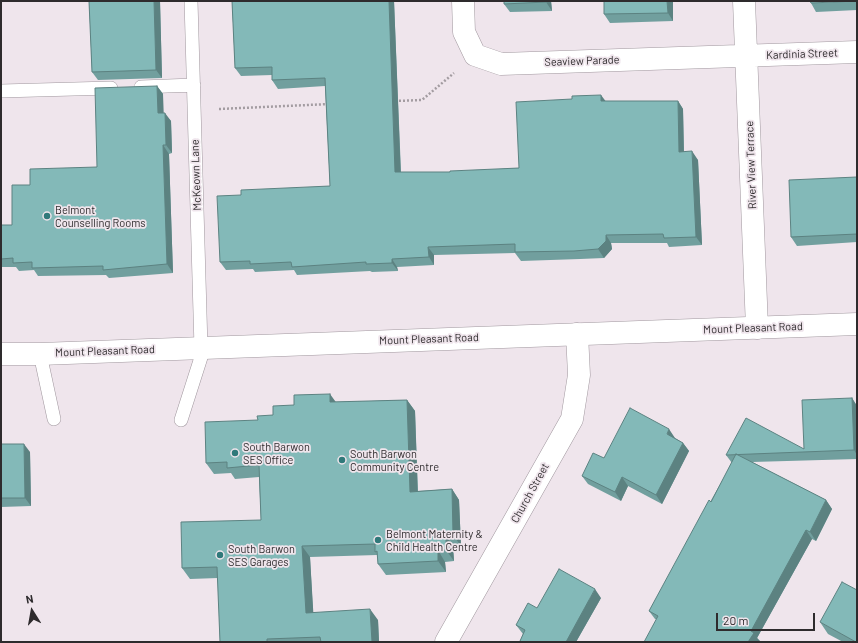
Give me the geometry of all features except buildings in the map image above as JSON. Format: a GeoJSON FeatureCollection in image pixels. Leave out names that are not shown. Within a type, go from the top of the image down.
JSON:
{"type":"FeatureCollection","features":[{"type":"Feature","properties":{"kind":"street"},"geometry":{"type":"LineString","coordinates":[[463,1],[464,32],[475,55]]}},
{"type":"Feature","properties":{"kind":"street","name":"River View Terrace"},"geometry":{"type":"LineString","coordinates":[[744,1],[757,328]]}},
{"type":"Feature","properties":{"kind":"street","name":"Kardinia Street"},"geometry":{"type":"LineString","coordinates":[[747,56],[857,52]]}},
{"type":"Feature","properties":{"kind":"street","name":"Seaview Parade"},"geometry":{"type":"LineString","coordinates":[[475,55],[501,64],[747,56]]}},
{"type":"Feature","properties":{"kind":"street","name":"Mount Pleasant Road"},"geometry":{"type":"LineString","coordinates":[[1,354],[40,354],[857,324]]}},
{"type":"Feature","properties":{"kind":"street","name":"Church Street"},"geometry":{"type":"LineString","coordinates":[[446,642],[572,419],[579,375],[577,334]]}},
{"type":"Feature","properties":{"kind":"lane","name":"McKeown Lane"},"geometry":{"type":"LineString","coordinates":[[181,420],[203,348],[191,1]]}},
{"type":"Feature","properties":{"kind":"lane"},"geometry":{"type":"LineString","coordinates":[[1,91],[194,85]]}},
{"type":"Feature","properties":{"kind":"lane"},"geometry":{"type":"LineString","coordinates":[[40,354],[54,419]]}},
{"type":"Feature","properties":{"kind":"path"},"geometry":{"type":"LineString","coordinates":[[390,101],[422,100],[475,55]]}},
{"type":"Feature","properties":{"kind":"path"},"geometry":{"type":"LineString","coordinates":[[194,110],[335,103]]}},
{"type":"Feature","properties":{"kind":"place","name":"Belmont Counselling Rooms"},"geometry":{"type":"Point","coordinates":[47,216]}},
{"type":"Feature","properties":{"kind":"place","name":"South Barwon SES Office"},"geometry":{"type":"Point","coordinates":[235,453]}},
{"type":"Feature","properties":{"kind":"place","name":"South Barwon Community Centre"},"geometry":{"type":"Point","coordinates":[342,460]}},
{"type":"Feature","properties":{"kind":"place","name":"Belmont Maternity & Child Health Centre"},"geometry":{"type":"Point","coordinates":[378,540]}},
{"type":"Feature","properties":{"kind":"place","name":"South Barwon SES Garages"},"geometry":{"type":"Point","coordinates":[220,555]}}]}
